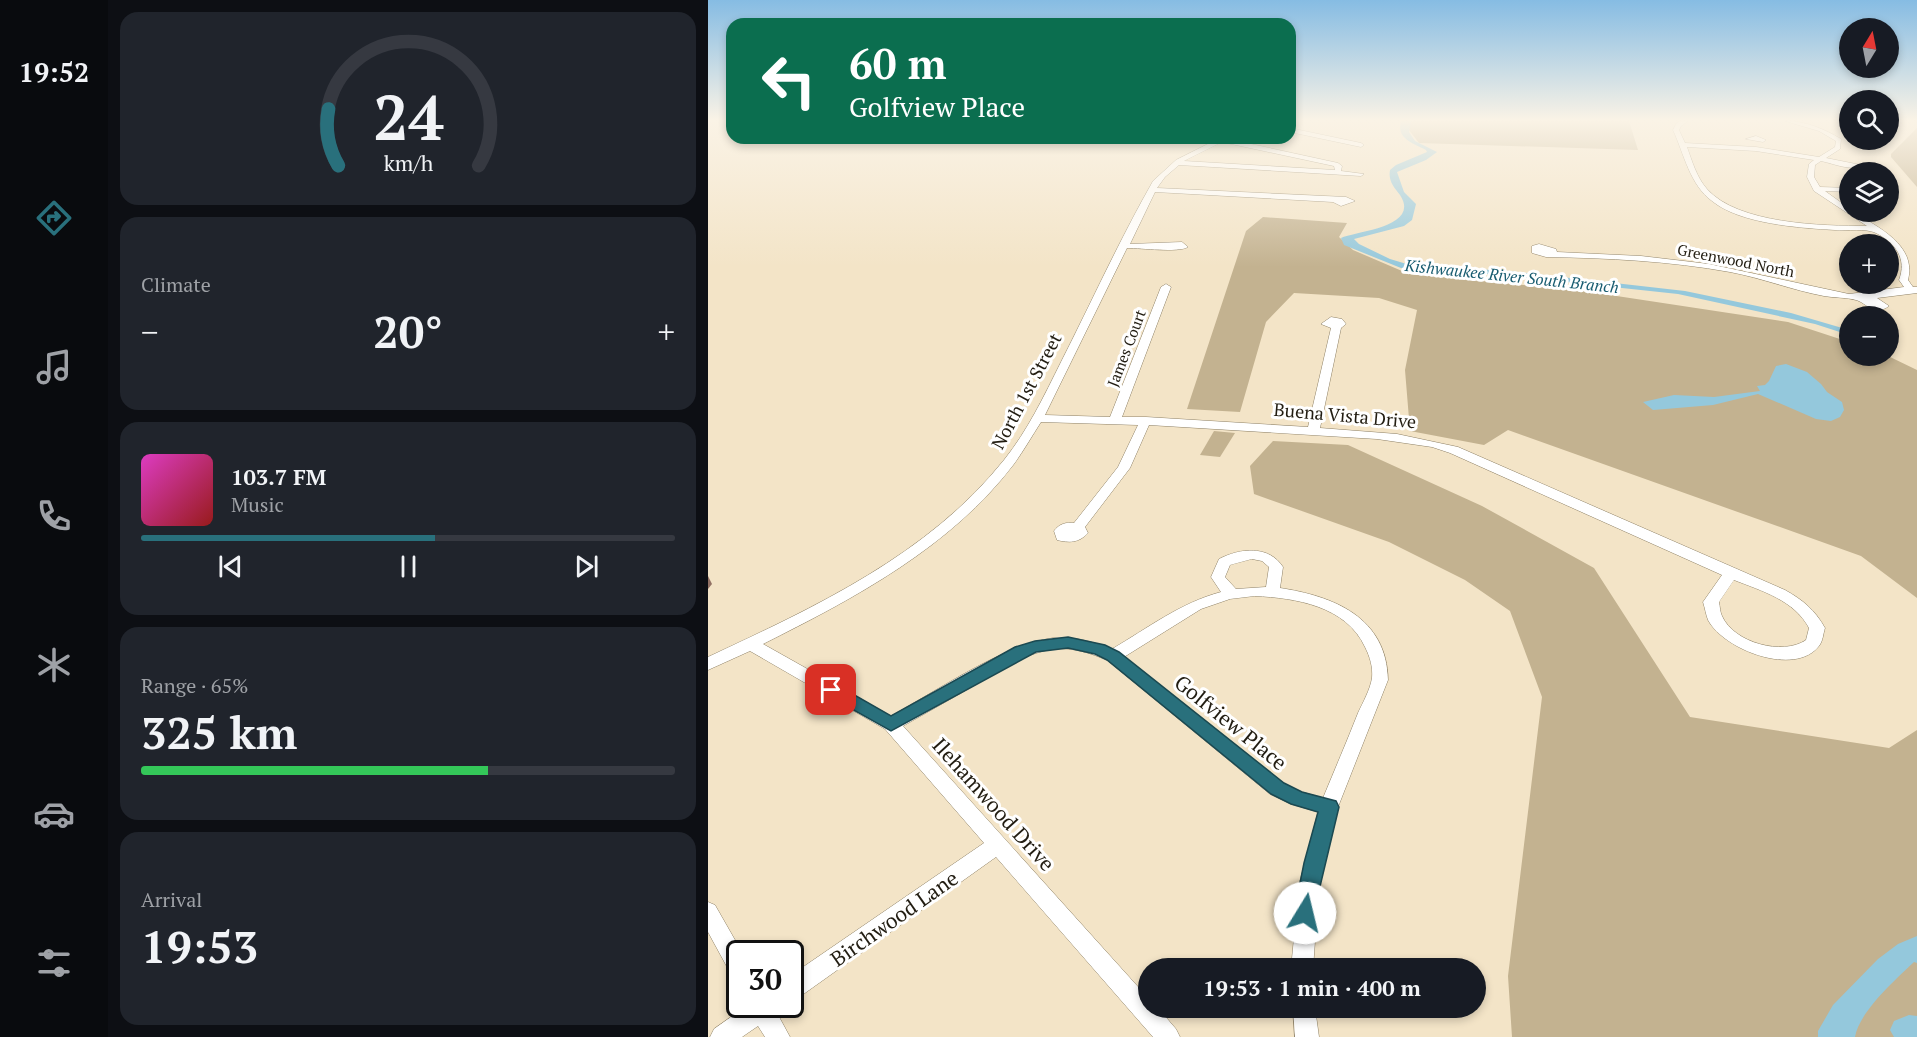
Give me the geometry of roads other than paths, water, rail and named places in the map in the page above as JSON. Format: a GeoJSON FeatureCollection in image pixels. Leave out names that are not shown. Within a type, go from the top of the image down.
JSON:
{"type":"FeatureCollection","features":[{"type":"Feature","properties":{"kind":"street","name":"North 1st Street"},"geometry":{"type":"LineString","coordinates":[[708,664],[810,615],[862,585],[937,534],[978,498],[1021,448],[1152,190],[1170,169]]}},
{"type":"Feature","properties":{"kind":"street"},"geometry":{"type":"LineString","coordinates":[[1279,169],[1361,174]]}},
{"type":"Feature","properties":{"kind":"street"},"geometry":{"type":"LineString","coordinates":[[1337,173],[1339,169]]}},
{"type":"Feature","properties":{"kind":"street"},"geometry":{"type":"LineString","coordinates":[[1694,169],[1703,189],[1725,205],[1753,215],[1798,225],[1875,228]]}},
{"type":"Feature","properties":{"kind":"street"},"geometry":{"type":"LineString","coordinates":[[1809,169],[1808,174],[1817,189],[1897,245],[1907,263],[1903,280],[1914,290]]}},
{"type":"Feature","properties":{"kind":"street"},"geometry":{"type":"LineString","coordinates":[[1817,189],[1839,190]]}},
{"type":"Feature","properties":{"kind":"street"},"geometry":{"type":"LineString","coordinates":[[1152,190],[1335,200]]}},
{"type":"Feature","properties":{"kind":"street"},"geometry":{"type":"LineString","coordinates":[[1123,246],[1168,246]]}},
{"type":"Feature","properties":{"kind":"street","name":"Greenwood North"},"geometry":{"type":"LineString","coordinates":[[1549,254],[1660,260],[1712,267],[1830,294],[1864,297],[1893,291],[1914,290]]}},
{"type":"Feature","properties":{"kind":"street","name":"James Court"},"geometry":{"type":"LineString","coordinates":[[1114,419],[1166,287]]}},
{"type":"Feature","properties":{"kind":"street"},"geometry":{"type":"LineString","coordinates":[[1313,431],[1336,326]]}},
{"type":"Feature","properties":{"kind":"street","name":"Buena Vista Drive"},"geometry":{"type":"LineString","coordinates":[[1038,418],[1146,420],[1313,431],[1404,438],[1440,446],[1731,573],[1785,597],[1803,608],[1817,628],[1816,641],[1812,646],[1789,654],[1766,652],[1742,643],[1724,631],[1713,616],[1711,602],[1731,573]]}},
{"type":"Feature","properties":{"kind":"street"},"geometry":{"type":"LineString","coordinates":[[1078,527],[1124,468],[1146,420]]}},
{"type":"Feature","properties":{"kind":"street"},"geometry":{"type":"LineString","coordinates":[[1233,594],[1224,587],[1218,577],[1224,562],[1238,555],[1264,557],[1274,564],[1276,574],[1272,590]]}},
{"type":"Feature","properties":{"kind":"street"},"geometry":{"type":"LineString","coordinates":[[891,724],[1020,651],[1056,643],[1077,643],[1113,656],[1192,608],[1233,594],[1272,590],[1320,601],[1341,612],[1371,641],[1378,659],[1379,687],[1329,807],[1309,885],[1303,958]]}},
{"type":"Feature","properties":{"kind":"street","name":"Ilehamwood Drive"},"geometry":{"type":"LineString","coordinates":[[750,644],[891,724],[1103,961],[1131,998],[1168,1037]]}},
{"type":"Feature","properties":{"kind":"street","name":"Golfview Place"},"geometry":{"type":"LineString","coordinates":[[1113,656],[1277,789],[1298,799],[1329,807]]}},
{"type":"Feature","properties":{"kind":"street","name":"Birchwood Lane"},"geometry":{"type":"LineString","coordinates":[[804,980],[997,845]]}},
{"type":"Feature","properties":{"kind":"street"},"geometry":{"type":"LineString","coordinates":[[708,912],[726,944]]}},
{"type":"Feature","properties":{"kind":"street"},"geometry":{"type":"LineString","coordinates":[[722,1037],[749,1018]]}},
{"type":"Feature","properties":{"kind":"street"},"geometry":{"type":"LineString","coordinates":[[769,1018],[778,1037]]}},
{"type":"Feature","properties":{"kind":"street"},"geometry":{"type":"LineString","coordinates":[[1305,1018],[1307,1037]]}},
{"type":"Feature","properties":{"kind":"water","name":"Kishwaukee River South Branch"},"geometry":{"type":"Polygon","coordinates":[[[1391,169],[1403,169],[1397,172],[1404,192],[1416,204],[1412,220],[1404,226],[1354,239],[1359,244],[1390,259],[1410,265],[1508,271],[1685,291],[1791,313],[1839,327],[1839,332],[1815,324],[1678,294],[1502,275],[1401,268],[1344,245],[1341,238],[1384,226],[1395,221],[1402,214],[1404,206],[1391,181],[1391,169]]]}},
{"type":"Feature","properties":{"kind":"water"},"geometry":{"type":"Polygon","coordinates":[[[1786,364],[1807,372],[1827,392],[1842,402],[1844,410],[1840,417],[1831,421],[1816,419],[1758,394],[1713,405],[1653,410],[1643,402],[1674,395],[1714,397],[1760,391],[1757,386],[1765,385],[1769,381],[1776,366],[1786,364]]]}},
{"type":"Feature","properties":{"kind":"water"},"geometry":{"type":"Polygon","coordinates":[[[1917,936],[1917,963],[1914,962],[1879,996],[1863,1017],[1855,1037],[1818,1037],[1818,1031],[1833,1005],[1878,959],[1898,944],[1917,936]]]}},
{"type":"Feature","properties":{"kind":"water"},"geometry":{"type":"Polygon","coordinates":[[[1909,1015],[1917,1016],[1917,1037],[1894,1037],[1890,1030],[1894,1021],[1909,1015]]]}}]}
